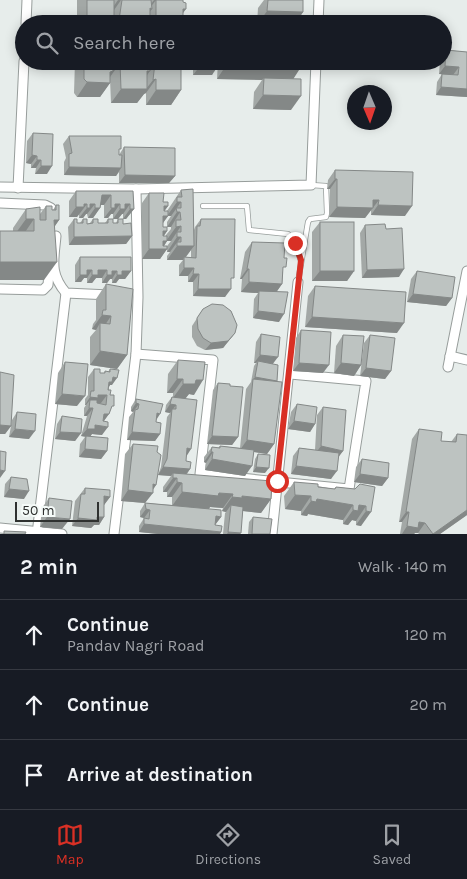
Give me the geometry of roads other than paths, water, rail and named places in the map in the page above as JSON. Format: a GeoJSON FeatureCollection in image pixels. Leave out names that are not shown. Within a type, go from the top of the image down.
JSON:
{"type":"FeatureCollection","features":[{"type":"Feature","properties":{"kind":"street"},"geometry":{"type":"LineString","coordinates":[[26,15],[27,0]]}},
{"type":"Feature","properties":{"kind":"street"},"geometry":{"type":"LineString","coordinates":[[318,0],[318,15]]}},
{"type":"Feature","properties":{"kind":"street"},"geometry":{"type":"LineString","coordinates":[[18,188],[24,70]]}},
{"type":"Feature","properties":{"kind":"street"},"geometry":{"type":"LineString","coordinates":[[0,187],[136,189],[311,186],[316,70]]}},
{"type":"Feature","properties":{"kind":"street"},"geometry":{"type":"LineString","coordinates":[[114,534],[136,354],[129,296],[136,189]]}},
{"type":"Feature","properties":{"kind":"street"},"geometry":{"type":"LineString","coordinates":[[0,203],[45,205],[51,208],[52,222]]}},
{"type":"Feature","properties":{"kind":"street"},"geometry":{"type":"LineString","coordinates":[[0,289],[39,290],[47,287],[54,234],[56,282],[66,293],[129,296]]}},
{"type":"Feature","properties":{"kind":"street"},"geometry":{"type":"LineString","coordinates":[[448,367],[467,271]]}},
{"type":"Feature","properties":{"kind":"street"},"geometry":{"type":"LineString","coordinates":[[272,534],[298,282]]}},
{"type":"Feature","properties":{"kind":"street"},"geometry":{"type":"LineString","coordinates":[[37,533],[66,293]]}},
{"type":"Feature","properties":{"kind":"street"},"geometry":{"type":"LineString","coordinates":[[136,354],[213,360],[200,474],[349,489],[366,381],[290,374]]}},
{"type":"Feature","properties":{"kind":"street"},"geometry":{"type":"LineString","coordinates":[[450,356],[467,360]]}},
{"type":"Feature","properties":{"kind":"street"},"geometry":{"type":"LineString","coordinates":[[0,528],[62,534]]}},
{"type":"Feature","properties":{"kind":"lane"},"geometry":{"type":"LineString","coordinates":[[298,282],[308,222],[310,219],[326,217],[327,213],[326,186],[311,186]]}},
{"type":"Feature","properties":{"kind":"lane"},"geometry":{"type":"LineString","coordinates":[[203,206],[248,206],[249,230],[288,234],[295,243],[301,260]]}}]}
